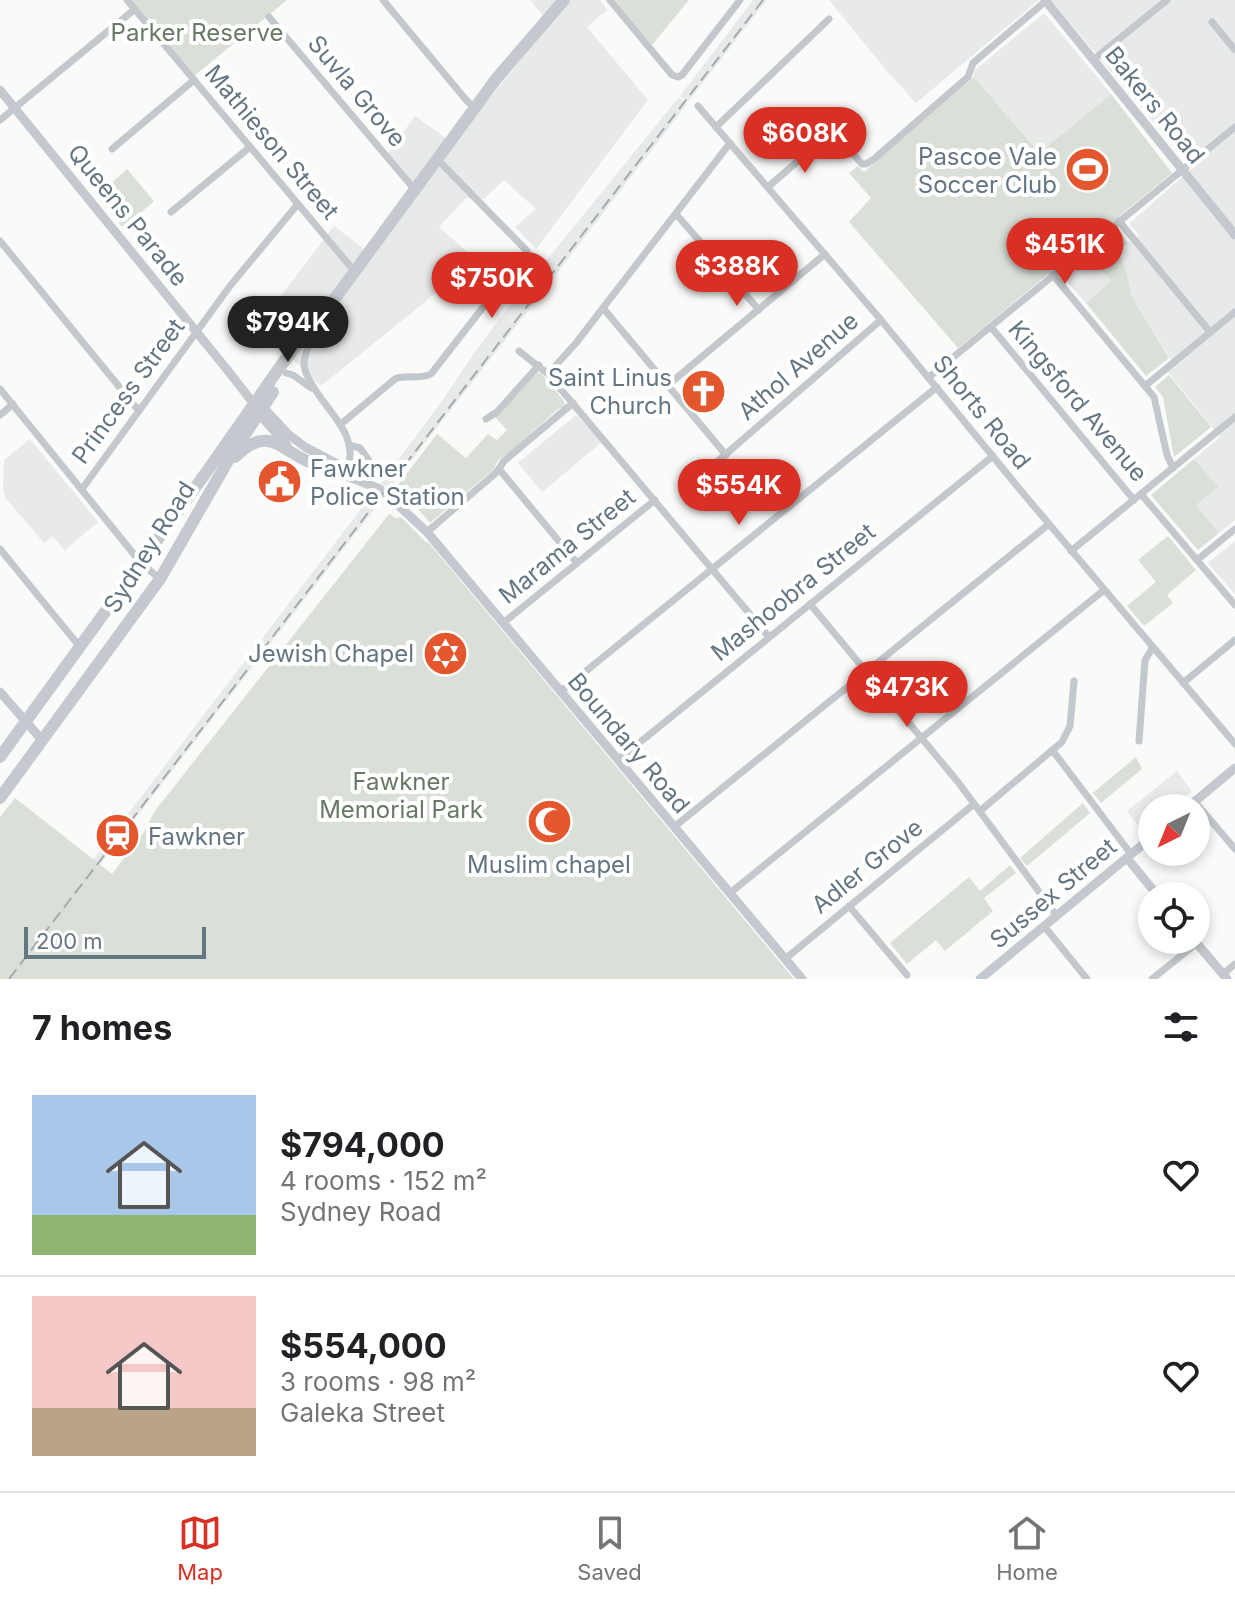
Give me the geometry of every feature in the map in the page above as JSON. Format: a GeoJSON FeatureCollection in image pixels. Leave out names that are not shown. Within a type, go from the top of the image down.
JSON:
{"type":"FeatureCollection","features":[{"type":"Feature","properties":{"kind":"highway","name":"Sydney Road"},"geometry":{"type":"LineString","coordinates":[[0,798],[160,579],[258,408],[309,329],[355,272],[504,68],[564,0]]}},
{"type":"Feature","properties":{"kind":"highway","name":"Sydney Road"},"geometry":{"type":"LineString","coordinates":[[0,757],[141,563],[286,373],[325,312]]}},
{"type":"Feature","properties":{"kind":"highway"},"geometry":{"type":"LineString","coordinates":[[223,469],[249,445],[265,440],[308,463],[320,466]]}},
{"type":"Feature","properties":{"kind":"street","name":"Mathieson Street"},"geometry":{"type":"LineString","coordinates":[[127,0],[355,272]]}},
{"type":"Feature","properties":{"kind":"street"},"geometry":{"type":"LineString","coordinates":[[383,0],[475,108]]}},
{"type":"Feature","properties":{"kind":"street"},"geometry":{"type":"LineString","coordinates":[[610,0],[672,75],[678,77],[740,0]]}},
{"type":"Feature","properties":{"kind":"street"},"geometry":{"type":"LineString","coordinates":[[768,187],[829,134],[839,138],[862,164],[874,159],[968,77],[973,63],[1046,0]]}},
{"type":"Feature","properties":{"kind":"street","name":"Bakers Road"},"geometry":{"type":"LineString","coordinates":[[1046,0],[1235,235]]}},
{"type":"Feature","properties":{"kind":"street"},"geometry":{"type":"LineString","coordinates":[[1093,60],[1167,0]]}},
{"type":"Feature","properties":{"kind":"street"},"geometry":{"type":"LineString","coordinates":[[0,120],[135,9]]}},
{"type":"Feature","properties":{"kind":"street","name":"Suvla Grove"},"geometry":{"type":"LineString","coordinates":[[269,17],[415,190]]}},
{"type":"Feature","properties":{"kind":"street"},"geometry":{"type":"LineString","coordinates":[[716,127],[829,19]]}},
{"type":"Feature","properties":{"kind":"street"},"geometry":{"type":"LineString","coordinates":[[1212,22],[1235,50]]}},
{"type":"Feature","properties":{"kind":"street"},"geometry":{"type":"LineString","coordinates":[[112,149],[194,80]]}},
{"type":"Feature","properties":{"kind":"street","name":"Queens Parade"},"geometry":{"type":"LineString","coordinates":[[0,90],[258,408]]}},
{"type":"Feature","properties":{"kind":"street","name":"Shorts Road"},"geometry":{"type":"LineString","coordinates":[[698,106],[1235,744]]}},
{"type":"Feature","properties":{"kind":"street"},"geometry":{"type":"LineString","coordinates":[[929,377],[1235,127]]}},
{"type":"Feature","properties":{"kind":"street"},"geometry":{"type":"LineString","coordinates":[[548,374],[730,143]]}},
{"type":"Feature","properties":{"kind":"street"},"geometry":{"type":"LineString","coordinates":[[171,212],[250,147]]}},
{"type":"Feature","properties":{"kind":"street"},"geometry":{"type":"LineString","coordinates":[[341,424],[395,379],[431,374],[527,251],[437,159]]}},
{"type":"Feature","properties":{"kind":"street","name":"Princess Street"},"geometry":{"type":"LineString","coordinates":[[82,489],[230,286],[297,205]]}},
{"type":"Feature","properties":{"kind":"street"},"geometry":{"type":"LineString","coordinates":[[676,214],[759,310]]}},
{"type":"Feature","properties":{"kind":"street"},"geometry":{"type":"LineString","coordinates":[[1119,221],[1210,332]]}},
{"type":"Feature","properties":{"kind":"street"},"geometry":{"type":"LineString","coordinates":[[0,241],[139,411]]}},
{"type":"Feature","properties":{"kind":"street"},"geometry":{"type":"LineString","coordinates":[[668,385],[825,254]]}},
{"type":"Feature","properties":{"kind":"street"},"geometry":{"type":"LineString","coordinates":[[1053,275],[1156,401],[1167,455],[1173,468]]}},
{"type":"Feature","properties":{"kind":"street"},"geometry":{"type":"LineString","coordinates":[[603,308],[726,455]]}},
{"type":"Feature","properties":{"kind":"street"},"geometry":{"type":"LineString","coordinates":[[1145,386],[1235,312]]}},
{"type":"Feature","properties":{"kind":"street","name":"Athol Avenue"},"geometry":{"type":"LineString","coordinates":[[704,473],[881,320]]}},
{"type":"Feature","properties":{"kind":"street","name":"Kingsford Avenue"},"geometry":{"type":"LineString","coordinates":[[991,327],[1137,497],[1235,605]]}},
{"type":"Feature","properties":{"kind":"street"},"geometry":{"type":"LineString","coordinates":[[314,333],[304,366],[316,392],[346,431],[350,449],[343,471]]}},
{"type":"Feature","properties":{"kind":"street"},"geometry":{"type":"LineString","coordinates":[[519,351],[548,374],[769,637]]}},
{"type":"Feature","properties":{"kind":"street"},"geometry":{"type":"LineString","coordinates":[[486,419],[497,412],[539,365]]}},
{"type":"Feature","properties":{"kind":"street"},"geometry":{"type":"LineString","coordinates":[[286,373],[316,392]]}},
{"type":"Feature","properties":{"kind":"street"},"geometry":{"type":"LineString","coordinates":[[560,692],[937,387]]}},
{"type":"Feature","properties":{"kind":"street"},"geometry":{"type":"LineString","coordinates":[[0,389],[141,563],[160,579]]}},
{"type":"Feature","properties":{"kind":"street"},"geometry":{"type":"LineString","coordinates":[[427,532],[573,403]]}},
{"type":"Feature","properties":{"kind":"street"},"geometry":{"type":"LineString","coordinates":[[0,415],[13,404]]}},
{"type":"Feature","properties":{"kind":"street","name":"Boundary Road"},"geometry":{"type":"LineString","coordinates":[[258,408],[292,449],[320,466],[371,482],[427,532],[802,979]]}},
{"type":"Feature","properties":{"kind":"street","name":"Boundary Road"},"geometry":{"type":"LineString","coordinates":[[258,408],[296,441],[343,471]]}},
{"type":"Feature","properties":{"kind":"street"},"geometry":{"type":"LineString","coordinates":[[1071,551],[1235,417]]}},
{"type":"Feature","properties":{"kind":"street"},"geometry":{"type":"LineString","coordinates":[[350,449],[358,447],[375,469]]}},
{"type":"Feature","properties":{"kind":"street","name":"Mashoobra Street"},"geometry":{"type":"LineString","coordinates":[[618,760],[993,456]]}},
{"type":"Feature","properties":{"kind":"street"},"geometry":{"type":"LineString","coordinates":[[499,469],[577,563]]}},
{"type":"Feature","properties":{"kind":"street","name":"Marama Street"},"geometry":{"type":"LineString","coordinates":[[503,623],[655,500]]}},
{"type":"Feature","properties":{"kind":"street"},"geometry":{"type":"LineString","coordinates":[[674,827],[1049,524]]}},
{"type":"Feature","properties":{"kind":"street"},"geometry":{"type":"LineString","coordinates":[[1197,560],[1235,529]]}},
{"type":"Feature","properties":{"kind":"street"},"geometry":{"type":"LineString","coordinates":[[0,549],[80,647]]}},
{"type":"Feature","properties":{"kind":"street"},"geometry":{"type":"LineString","coordinates":[[730,893],[1104,590]]}},
{"type":"Feature","properties":{"kind":"street"},"geometry":{"type":"LineString","coordinates":[[810,604],[977,807],[1057,916]]}},
{"type":"Feature","properties":{"kind":"street"},"geometry":{"type":"LineString","coordinates":[[1183,683],[1235,640]]}},
{"type":"Feature","properties":{"kind":"street"},"geometry":{"type":"LineString","coordinates":[[1139,741],[1145,660],[1153,647]]}},
{"type":"Feature","properties":{"kind":"street"},"geometry":{"type":"LineString","coordinates":[[1074,681],[1069,731],[1053,751],[1148,882]]}},
{"type":"Feature","properties":{"kind":"street"},"geometry":{"type":"LineString","coordinates":[[0,692],[42,740]]}},
{"type":"Feature","properties":{"kind":"street","name":"Adler Grove"},"geometry":{"type":"LineString","coordinates":[[785,959],[849,906],[1053,751]]}},
{"type":"Feature","properties":{"kind":"street"},"geometry":{"type":"LineString","coordinates":[[1204,794],[1235,768]]}},
{"type":"Feature","properties":{"kind":"street"},"geometry":{"type":"LineString","coordinates":[[1210,824],[1235,849]]}},
{"type":"Feature","properties":{"kind":"street","name":"Sussex Street"},"geometry":{"type":"LineString","coordinates":[[980,979],[1138,849]]}},
{"type":"Feature","properties":{"kind":"street"},"geometry":{"type":"LineString","coordinates":[[849,906],[907,975]]}},
{"type":"Feature","properties":{"kind":"street"},"geometry":{"type":"LineString","coordinates":[[1044,926],[1087,979]]}},
{"type":"Feature","properties":{"kind":"street"},"geometry":{"type":"LineString","coordinates":[[1152,979],[1181,954]]}},
{"type":"Feature","properties":{"kind":"street"},"geometry":{"type":"LineString","coordinates":[[1206,954],[1225,977],[1235,964]]}},
{"type":"Feature","properties":{"kind":"shaded area"},"geometry":{"type":"Polygon","coordinates":[[[530,0],[600,0],[607,10],[587,27],[648,100],[536,249],[515,227],[536,209],[504,180],[484,199],[466,198],[439,227],[474,258],[321,386],[258,326],[334,226],[372,255],[418,190],[387,155],[415,116],[453,143],[550,24],[530,0]]]}},
{"type":"Feature","properties":{"kind":"shaded area"},"geometry":{"type":"Polygon","coordinates":[[[753,0],[767,0],[688,102],[680,96],[753,0]]]}},
{"type":"Feature","properties":{"kind":"shaded area"},"geometry":{"type":"Polygon","coordinates":[[[829,0],[1039,0],[916,103],[829,0]]]}},
{"type":"Feature","properties":{"kind":"shaded area"},"geometry":{"type":"Polygon","coordinates":[[[1051,0],[1235,0],[1235,520],[1219,533],[1196,505],[1217,487],[1194,459],[1220,437],[1168,372],[1175,366],[1132,297],[1117,250],[1139,235],[1129,224],[1192,168],[1051,0]]]}},
{"type":"Feature","properties":{"kind":"shaded area"},"geometry":{"type":"Polygon","coordinates":[[[1044,13],[1111,94],[1039,153],[974,77],[974,71],[1044,13]]]}},
{"type":"Feature","properties":{"kind":"shaded area"},"geometry":{"type":"Polygon","coordinates":[[[679,97],[687,104],[542,293],[389,489],[381,483],[507,309],[679,97]]]}},
{"type":"Feature","properties":{"kind":"shaded area"},"geometry":{"type":"Polygon","coordinates":[[[1090,255],[1111,281],[1086,303],[1062,276],[1090,255]]]}},
{"type":"Feature","properties":{"kind":"shaded area"},"geometry":{"type":"Polygon","coordinates":[[[576,415],[602,442],[542,492],[518,463],[576,415]]]}},
{"type":"Feature","properties":{"kind":"shaded area"},"geometry":{"type":"Polygon","coordinates":[[[30,439],[98,522],[66,552],[53,536],[44,543],[4,496],[4,460],[30,439]]]}},
{"type":"Feature","properties":{"kind":"shaded area"},"geometry":{"type":"Polygon","coordinates":[[[374,492],[383,498],[53,925],[47,920],[374,492]]]}},
{"type":"Feature","properties":{"kind":"shaded area"},"geometry":{"type":"Polygon","coordinates":[[[1235,541],[1235,594],[1208,563],[1235,541]]]}},
{"type":"Feature","properties":{"kind":"shaded area"},"geometry":{"type":"Polygon","coordinates":[[[1177,771],[1192,791],[1188,794],[1148,794],[1177,771]]]}},
{"type":"Feature","properties":{"kind":"shaded area"},"geometry":{"type":"Polygon","coordinates":[[[1138,802],[1138,826],[1127,811],[1138,802]]]}},
{"type":"Feature","properties":{"kind":"green space","name":"Parker Reserve"},"geometry":{"type":"Polygon","coordinates":[[[130,0],[287,0],[194,76],[130,0]]]}},
{"type":"Feature","properties":{"kind":"green space"},"geometry":{"type":"Polygon","coordinates":[[[615,0],[689,0],[652,45],[615,0]]]}},
{"type":"Feature","properties":{"kind":"green space"},"geometry":{"type":"Polygon","coordinates":[[[974,77],[1039,153],[1111,94],[1172,173],[958,348],[849,222],[871,198],[849,173],[858,166],[864,172],[974,77]]]}},
{"type":"Feature","properties":{"kind":"green space"},"geometry":{"type":"Polygon","coordinates":[[[127,169],[154,201],[123,228],[97,196],[127,169]]]}},
{"type":"Feature","properties":{"kind":"green space"},"geometry":{"type":"Polygon","coordinates":[[[1119,231],[1128,243],[1118,251],[1132,297],[1169,358],[1146,376],[1086,303],[1111,281],[1090,255],[1119,231]]]}},
{"type":"Feature","properties":{"kind":"green space"},"geometry":{"type":"Polygon","coordinates":[[[538,372],[564,401],[565,407],[558,409],[430,523],[398,485],[437,434],[466,458],[488,434],[497,440],[507,430],[495,417],[538,372]]]}},
{"type":"Feature","properties":{"kind":"green space"},"geometry":{"type":"Polygon","coordinates":[[[1169,375],[1211,427],[1174,457],[1163,397],[1155,387],[1169,375]]]}},
{"type":"Feature","properties":{"kind":"green space"},"geometry":{"type":"Polygon","coordinates":[[[1194,459],[1218,487],[1196,505],[1219,533],[1198,550],[1151,495],[1194,459]]]}},
{"type":"Feature","properties":{"kind":"green space","name":"Fawkner Memorial Park"},"geometry":{"type":"Polygon","coordinates":[[[389,514],[401,517],[429,543],[794,979],[0,979],[0,817],[15,798],[112,874],[144,832],[154,812],[389,514]]]}},
{"type":"Feature","properties":{"kind":"green space"},"geometry":{"type":"Polygon","coordinates":[[[1168,536],[1196,570],[1167,595],[1173,603],[1144,626],[1127,606],[1156,582],[1138,560],[1168,536]]]}},
{"type":"Feature","properties":{"kind":"green space"},"geometry":{"type":"Polygon","coordinates":[[[1136,757],[1142,769],[1101,803],[1093,793],[1136,757]]]}},
{"type":"Feature","properties":{"kind":"green space"},"geometry":{"type":"Polygon","coordinates":[[[1083,803],[1090,813],[1027,866],[1020,858],[1083,803]]]}},
{"type":"Feature","properties":{"kind":"green space"},"geometry":{"type":"Polygon","coordinates":[[[1010,865],[1016,873],[984,898],[993,911],[945,951],[936,940],[907,964],[890,943],[969,877],[980,891],[1010,865]]]}},
{"type":"Feature","properties":{"kind":"railway"},"geometry":{"type":"LineString","coordinates":[[9,979],[763,0]]}},
{"type":"Feature","properties":{"kind":"place","name":"Pascoe Vale Soccer Club"},"geometry":{"type":"Point","coordinates":[1088,170]}},
{"type":"Feature","properties":{"kind":"place","name":"Saint Linus Church"},"geometry":{"type":"Point","coordinates":[703,391]}},
{"type":"Feature","properties":{"kind":"place","name":"Fawkner Police Station"},"geometry":{"type":"Point","coordinates":[279,482]}},
{"type":"Feature","properties":{"kind":"place","name":"Jewish Chapel"},"geometry":{"type":"Point","coordinates":[445,653]}},
{"type":"Feature","properties":{"kind":"place","name":"Muslim chapel"},"geometry":{"type":"Point","coordinates":[549,822]}},
{"type":"Feature","properties":{"kind":"place","name":"Fawkner"},"geometry":{"type":"Point","coordinates":[117,836]}}]}
